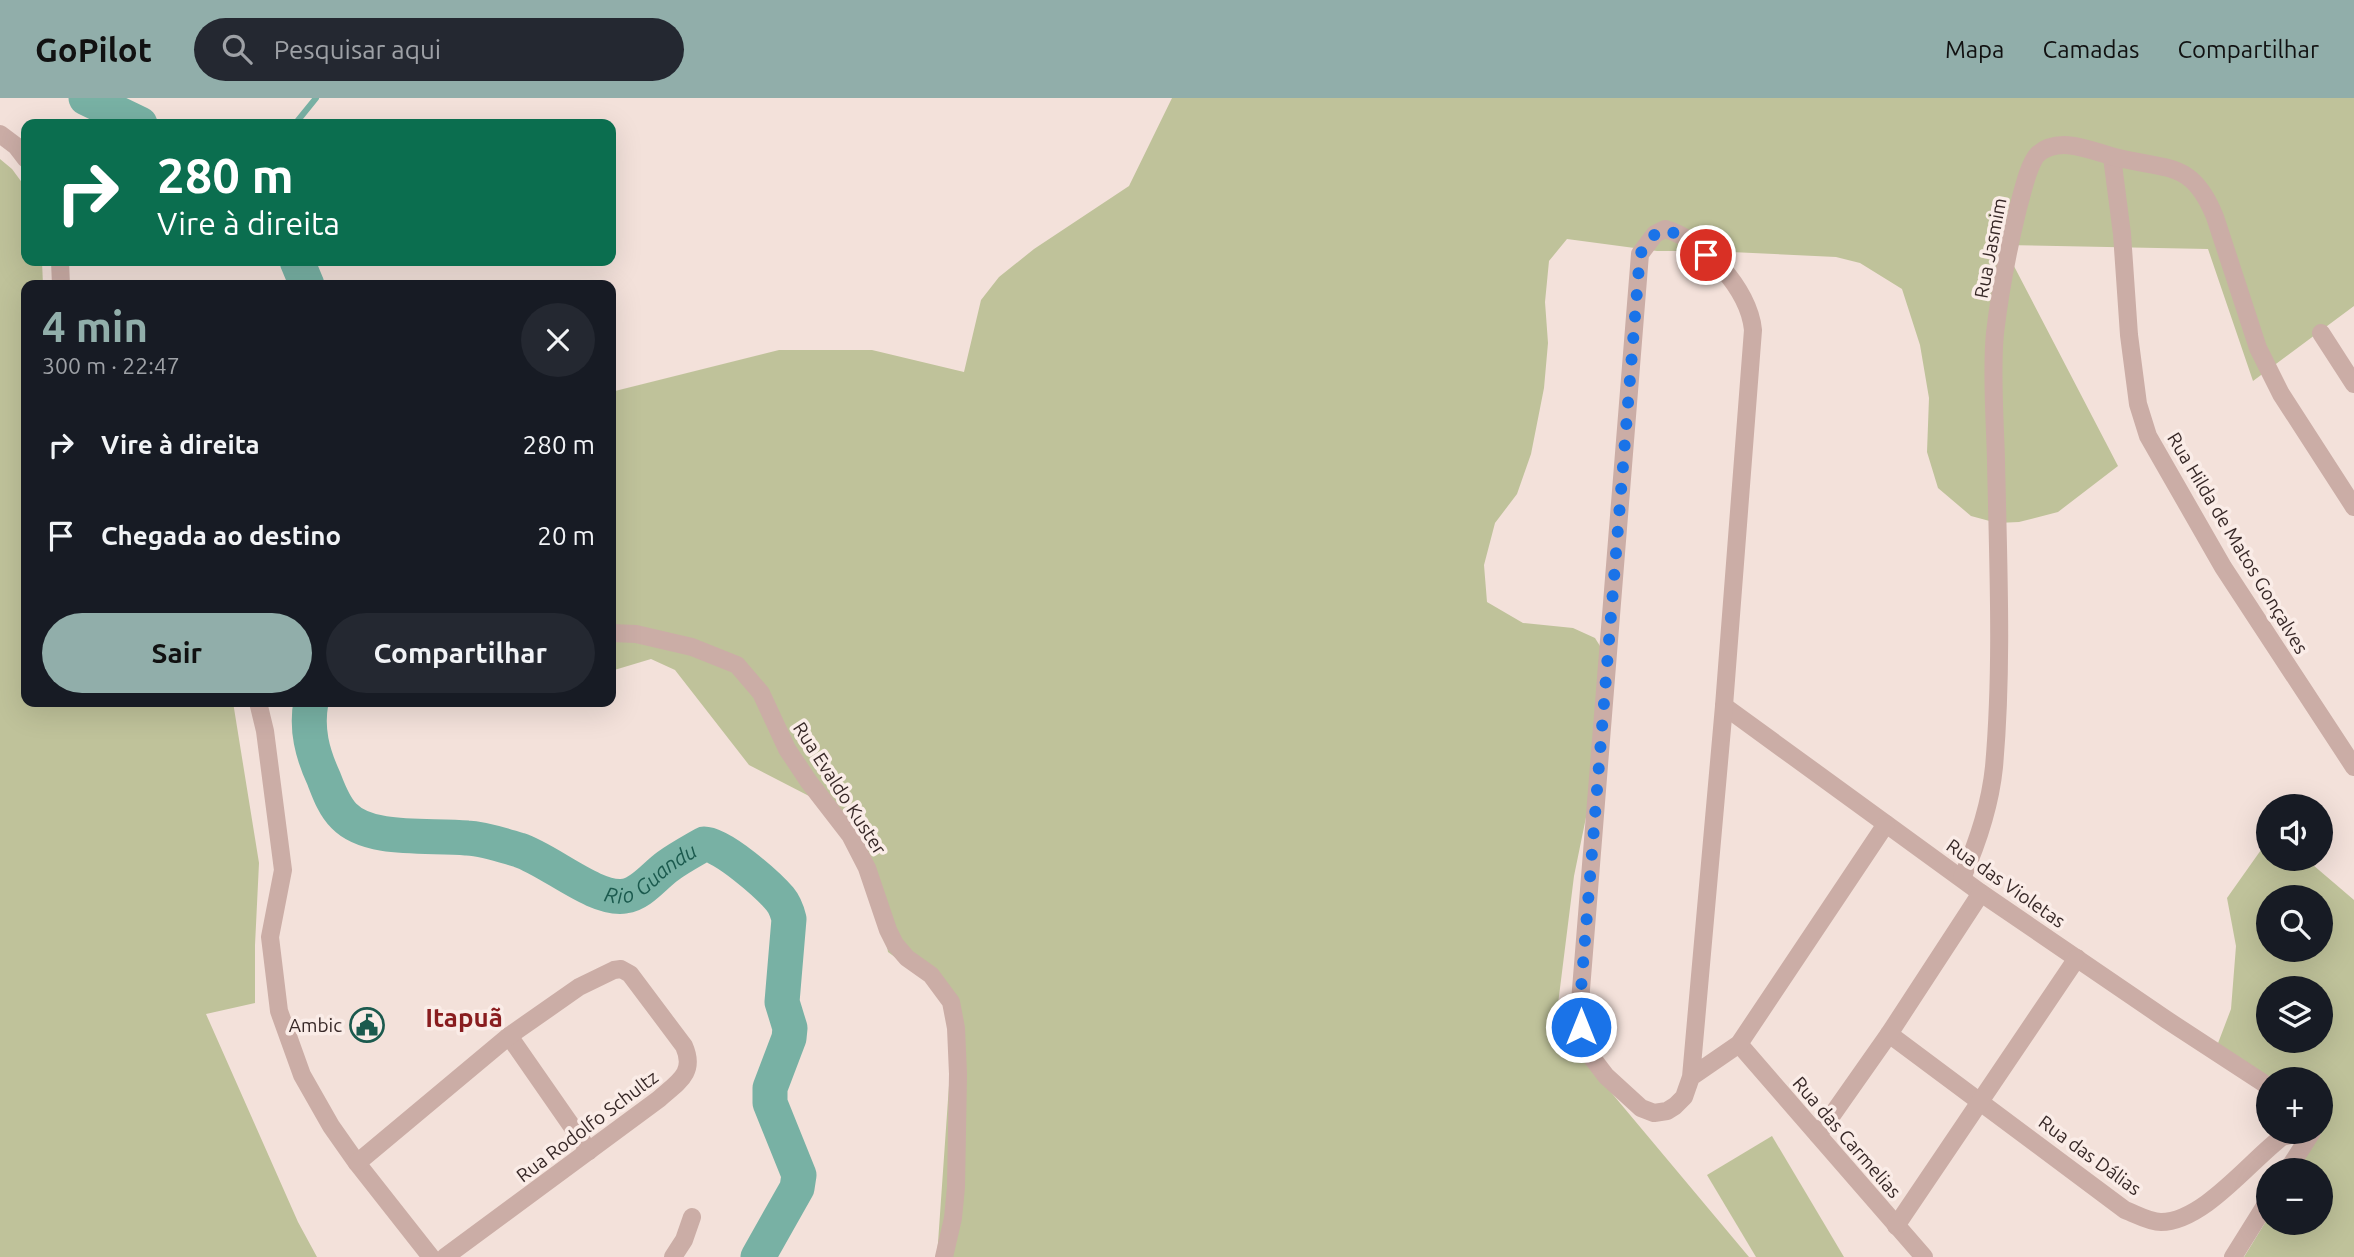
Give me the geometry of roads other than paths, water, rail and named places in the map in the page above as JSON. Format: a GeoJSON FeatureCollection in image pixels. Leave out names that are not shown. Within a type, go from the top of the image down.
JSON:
{"type":"FeatureCollection","features":[{"type":"Feature","properties":{"kind":"street"},"geometry":{"type":"LineString","coordinates":[[0,134],[21,152]]}},
{"type":"Feature","properties":{"kind":"street","name":"Rua Jasmim"},"geometry":{"type":"LineString","coordinates":[[1962,878],[1978,842],[1994,768],[1998,690],[1994,336],[2008,249],[2022,194],[2038,155],[2063,145],[2079,147],[2179,171],[2187,174],[2201,187],[2215,217],[2258,348],[2281,394],[2354,507]]}},
{"type":"Feature","properties":{"kind":"street","name":"Rua Hilda de Matos Gonçalves"},"geometry":{"type":"LineString","coordinates":[[2112,157],[2138,404],[2148,436],[2223,567],[2354,767]]}},
{"type":"Feature","properties":{"kind":"street"},"geometry":{"type":"LineString","coordinates":[[1665,229],[1695,245],[1718,264],[1735,283],[1751,315],[1750,374],[1724,706],[1691,1077],[1684,1097],[1667,1111],[1654,1113],[1641,1108],[1620,1091],[1593,1059],[1584,1041],[1580,1002],[1640,254],[1655,234],[1665,229]]}},
{"type":"Feature","properties":{"kind":"street"},"geometry":{"type":"LineString","coordinates":[[2321,333],[2354,384]]}},
{"type":"Feature","properties":{"kind":"street","name":"Rua Evaldo Kuster"},"geometry":{"type":"LineString","coordinates":[[616,633],[636,634],[692,647],[737,665],[761,692],[788,749],[809,782],[850,835],[867,867],[895,944],[907,958],[931,975],[951,1002],[956,1028],[958,1073],[956,1186],[944,1257]]}},
{"type":"Feature","properties":{"kind":"street","name":"Rua das Violetas"},"geometry":{"type":"LineString","coordinates":[[1724,706],[1981,893],[2256,1078]]}},
{"type":"Feature","properties":{"kind":"street"},"geometry":{"type":"LineString","coordinates":[[259,707],[265,730],[283,870],[270,937],[279,1011],[302,1075],[331,1126],[431,1257]]}},
{"type":"Feature","properties":{"kind":"street"},"geometry":{"type":"LineString","coordinates":[[1691,1077],[1739,1044],[1886,824]]}},
{"type":"Feature","properties":{"kind":"street"},"geometry":{"type":"LineString","coordinates":[[1818,1135],[1889,1034],[1981,893]]}},
{"type":"Feature","properties":{"kind":"street"},"geometry":{"type":"LineString","coordinates":[[1896,1226],[2077,958]]}},
{"type":"Feature","properties":{"kind":"street","name":"Rua Rodolfo Schultz"},"geometry":{"type":"LineString","coordinates":[[357,1163],[509,1036],[579,987],[605,973],[621,970],[630,974],[684,1046],[690,1064],[680,1081],[589,1152],[445,1257]]}},
{"type":"Feature","properties":{"kind":"street","name":"Rua das Dálias"},"geometry":{"type":"LineString","coordinates":[[1889,1034],[2125,1210],[2160,1222],[2183,1216],[2199,1207],[2274,1144]]}},
{"type":"Feature","properties":{"kind":"street"},"geometry":{"type":"LineString","coordinates":[[509,1036],[589,1152]]}},
{"type":"Feature","properties":{"kind":"street","name":"Rua das Carmelias"},"geometry":{"type":"LineString","coordinates":[[1739,1044],[1924,1257]]}},
{"type":"Feature","properties":{"kind":"street"},"geometry":{"type":"LineString","coordinates":[[673,1257],[684,1240],[692,1217]]}},
{"type":"Feature","properties":{"kind":"street"},"geometry":{"type":"LineString","coordinates":[[2232,1257],[2256,1220]]}},
{"type":"Feature","properties":{"kind":"waterway","name":"Rio Guandu"},"geometry":{"type":"LineString","coordinates":[[86,98],[130,119]]}},
{"type":"Feature","properties":{"kind":"waterway"},"geometry":{"type":"LineString","coordinates":[[299,119],[316,98]]}},
{"type":"Feature","properties":{"kind":"waterway","name":"Rio Guandu"},"geometry":{"type":"LineString","coordinates":[[299,266],[305,280]]}},
{"type":"Feature","properties":{"kind":"waterway","name":"Rio Guandu"},"geometry":{"type":"LineString","coordinates":[[310,707],[311,741],[316,760],[335,803],[355,825],[385,834],[453,837],[500,844],[531,855],[586,886],[613,896],[631,895],[668,866],[704,844],[733,858],[780,899],[789,919],[782,1002],[790,1028],[789,1038],[770,1088],[770,1103],[799,1175],[797,1188],[758,1257]]}},
{"type":"Feature","properties":{"kind":"place","name":"Ambic"},"geometry":{"type":"Point","coordinates":[367,1025]}},
{"type":"Feature","properties":{"kind":"district","name":"Itapuã"},"geometry":{"type":"Point","coordinates":[464,1018]}}]}
